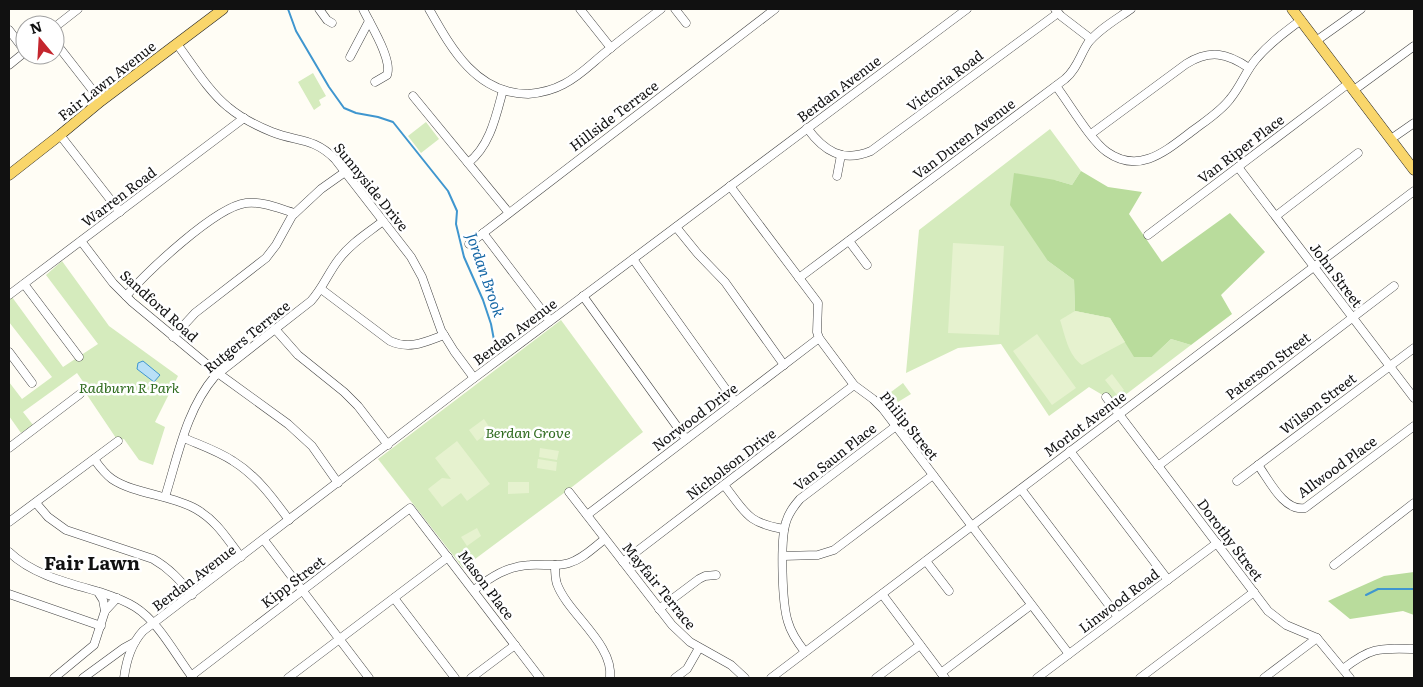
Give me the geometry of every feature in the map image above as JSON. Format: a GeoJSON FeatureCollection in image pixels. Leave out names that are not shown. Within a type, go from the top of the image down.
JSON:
{"type":"FeatureCollection","features":[{"type":"Feature","properties":{"kind":"main road","name":"Fair Lawn Avenue"},"geometry":{"type":"LineString","coordinates":[[9,175],[101,101],[223,9]]}},
{"type":"Feature","properties":{"kind":"main road"},"geometry":{"type":"LineString","coordinates":[[1292,9],[1414,170]]}},
{"type":"Feature","properties":{"kind":"street"},"geometry":{"type":"LineString","coordinates":[[320,9],[327,20],[332,22]]}},
{"type":"Feature","properties":{"kind":"street"},"geometry":{"type":"LineString","coordinates":[[363,9],[385,56],[388,71],[383,78],[375,82]]}},
{"type":"Feature","properties":{"kind":"street"},"geometry":{"type":"LineString","coordinates":[[430,9],[468,69],[483,81],[503,90],[513,93],[532,94],[553,89],[572,80],[661,9]]}},
{"type":"Feature","properties":{"kind":"street"},"geometry":{"type":"LineString","coordinates":[[580,9],[611,48]]}},
{"type":"Feature","properties":{"kind":"street"},"geometry":{"type":"LineString","coordinates":[[675,9],[686,23]]}},
{"type":"Feature","properties":{"kind":"street","name":"Hillside Terrace"},"geometry":{"type":"LineString","coordinates":[[469,244],[776,9]]}},
{"type":"Feature","properties":{"kind":"street","name":"Van Duren Avenue"},"geometry":{"type":"LineString","coordinates":[[799,278],[1071,74],[1091,40],[1131,9]]}},
{"type":"Feature","properties":{"kind":"street"},"geometry":{"type":"LineString","coordinates":[[1316,41],[1361,9]]}},
{"type":"Feature","properties":{"kind":"street","name":"Berdan Avenue"},"geometry":{"type":"LineString","coordinates":[[83,678],[135,642],[143,631],[474,378],[963,10]]}},
{"type":"Feature","properties":{"kind":"street"},"geometry":{"type":"LineString","coordinates":[[1056,11],[1091,40]]}},
{"type":"Feature","properties":{"kind":"street","name":"Victoria Road"},"geometry":{"type":"LineString","coordinates":[[841,155],[864,154],[878,147],[1056,11]]}},
{"type":"Feature","properties":{"kind":"street"},"geometry":{"type":"LineString","coordinates":[[1056,86],[1091,134],[1108,153],[1123,160],[1141,161],[1156,157],[1225,106],[1232,98],[1249,68],[1270,44],[1301,20]]}},
{"type":"Feature","properties":{"kind":"street"},"geometry":{"type":"LineString","coordinates":[[350,57],[369,21]]}},
{"type":"Feature","properties":{"kind":"street","name":"Sunnyside Drive"},"geometry":{"type":"LineString","coordinates":[[177,44],[221,101],[244,118],[271,132],[320,146],[335,159],[417,266],[436,320],[454,351],[474,378]]}},
{"type":"Feature","properties":{"kind":"street","name":"Van Riper Place"},"geometry":{"type":"LineString","coordinates":[[1148,235],[1238,167],[1351,86],[1414,46]]}},
{"type":"Feature","properties":{"kind":"street"},"geometry":{"type":"LineString","coordinates":[[1091,134],[1186,64],[1199,57],[1213,54],[1228,56],[1249,68]]}},
{"type":"Feature","properties":{"kind":"street"},"geometry":{"type":"LineString","coordinates":[[65,55],[101,101]]}},
{"type":"Feature","properties":{"kind":"street"},"geometry":{"type":"LineString","coordinates":[[468,163],[477,157],[484,145],[496,117],[503,90]]}},
{"type":"Feature","properties":{"kind":"street"},"geometry":{"type":"LineString","coordinates":[[413,96],[509,213]]}},
{"type":"Feature","properties":{"kind":"street","name":"Warren Road"},"geometry":{"type":"LineString","coordinates":[[9,296],[244,118]]}},
{"type":"Feature","properties":{"kind":"street"},"geometry":{"type":"LineString","coordinates":[[1392,139],[1414,123]]}},
{"type":"Feature","properties":{"kind":"street"},"geometry":{"type":"LineString","coordinates":[[807,128],[821,145],[841,155],[837,176]]}},
{"type":"Feature","properties":{"kind":"street"},"geometry":{"type":"LineString","coordinates":[[60,135],[120,212]]}},
{"type":"Feature","properties":{"kind":"street"},"geometry":{"type":"LineString","coordinates":[[1276,216],[1358,153]]}},
{"type":"Feature","properties":{"kind":"street","name":"John Street"},"geometry":{"type":"LineString","coordinates":[[1238,167],[1414,398]]}},
{"type":"Feature","properties":{"kind":"street"},"geometry":{"type":"LineString","coordinates":[[173,337],[195,313],[266,258],[295,213],[321,189],[345,172]]}},
{"type":"Feature","properties":{"kind":"street"},"geometry":{"type":"LineString","coordinates":[[730,186],[818,304],[817,332],[819,338]]}},
{"type":"Feature","properties":{"kind":"street","name":"Morlot Avenue"},"geometry":{"type":"LineString","coordinates":[[771,678],[1414,191]]}},
{"type":"Feature","properties":{"kind":"street"},"geometry":{"type":"LineString","coordinates":[[126,296],[173,250],[231,208],[255,203],[295,213]]}},
{"type":"Feature","properties":{"kind":"street","name":"Rutgers Terrace"},"geometry":{"type":"LineString","coordinates":[[165,497],[196,403],[209,383],[218,373],[311,301],[344,253],[383,221]]}},
{"type":"Feature","properties":{"kind":"street"},"geometry":{"type":"LineString","coordinates":[[676,227],[698,254],[725,282],[784,365]]}},
{"type":"Feature","properties":{"kind":"street"},"geometry":{"type":"LineString","coordinates":[[483,233],[550,321]]}},
{"type":"Feature","properties":{"kind":"street","name":"Sandford Road"},"geometry":{"type":"LineString","coordinates":[[80,241],[107,276],[126,296],[218,373],[302,436],[312,446],[338,483]]}},
{"type":"Feature","properties":{"kind":"street"},"geometry":{"type":"LineString","coordinates":[[849,241],[867,265]]}},
{"type":"Feature","properties":{"kind":"street"},"geometry":{"type":"LineString","coordinates":[[633,259],[735,402]]}},
{"type":"Feature","properties":{"kind":"street"},"geometry":{"type":"LineString","coordinates":[[24,284],[79,357]]}},
{"type":"Feature","properties":{"kind":"street","name":"Paterson Street"},"geometry":{"type":"LineString","coordinates":[[1158,466],[1394,286]]}},
{"type":"Feature","properties":{"kind":"street"},"geometry":{"type":"LineString","coordinates":[[321,289],[390,341],[397,344],[403,346],[417,345],[444,335]]}},
{"type":"Feature","properties":{"kind":"street"},"geometry":{"type":"LineString","coordinates":[[583,296],[686,440]]}},
{"type":"Feature","properties":{"kind":"street"},"geometry":{"type":"LineString","coordinates":[[275,329],[298,355],[344,392],[358,406],[388,445]]}},
{"type":"Feature","properties":{"kind":"street","name":"Norwood Drive"},"geometry":{"type":"LineString","coordinates":[[587,515],[819,338]]}},
{"type":"Feature","properties":{"kind":"street","name":"Philip Street"},"geometry":{"type":"LineString","coordinates":[[819,338],[854,386],[878,404],[896,426],[1068,654]]}},
{"type":"Feature","properties":{"kind":"street","name":"Wilson Street"},"geometry":{"type":"LineString","coordinates":[[1237,481],[1414,348]]}},
{"type":"Feature","properties":{"kind":"street"},"geometry":{"type":"LineString","coordinates":[[9,352],[32,383]]}},
{"type":"Feature","properties":{"kind":"street","name":"Nicholson Drive"},"geometry":{"type":"LineString","coordinates":[[623,562],[854,386]]}},
{"type":"Feature","properties":{"kind":"street"},"geometry":{"type":"LineString","coordinates":[[9,448],[80,394]]}},
{"type":"Feature","properties":{"kind":"street","name":"Dorothy Street"},"geometry":{"type":"LineString","coordinates":[[1106,397],[1268,611],[1279,621],[1318,638],[1350,678]]}},
{"type":"Feature","properties":{"kind":"street","name":"Van Saun Place"},"geometry":{"type":"LineString","coordinates":[[805,652],[790,629],[785,612],[784,529],[790,512],[800,499],[896,426]]}},
{"type":"Feature","properties":{"kind":"street","name":"Allwood Place"},"geometry":{"type":"LineString","coordinates":[[1258,465],[1287,504],[1295,508],[1305,508],[1414,426]]}},
{"type":"Feature","properties":{"kind":"street"},"geometry":{"type":"LineString","coordinates":[[184,438],[217,452],[243,468],[262,484],[290,520]]}},
{"type":"Feature","properties":{"kind":"street"},"geometry":{"type":"LineString","coordinates":[[9,522],[118,441]]}},
{"type":"Feature","properties":{"kind":"street"},"geometry":{"type":"LineString","coordinates":[[1070,451],[1168,580]]}},
{"type":"Feature","properties":{"kind":"street"},"geometry":{"type":"LineString","coordinates":[[94,459],[105,473],[118,482],[165,497],[195,509],[209,518],[221,529],[241,557]]}},
{"type":"Feature","properties":{"kind":"street"},"geometry":{"type":"LineString","coordinates":[[783,556],[818,555],[834,550],[933,475]]}},
{"type":"Feature","properties":{"kind":"street"},"geometry":{"type":"LineString","coordinates":[[724,485],[750,518],[762,525],[784,529]]}},
{"type":"Feature","properties":{"kind":"street"},"geometry":{"type":"LineString","coordinates":[[1021,489],[1118,618]]}},
{"type":"Feature","properties":{"kind":"street","name":"Mayfair Terrace"},"geometry":{"type":"LineString","coordinates":[[569,492],[680,634],[699,648],[714,654],[731,665],[745,678]]}},
{"type":"Feature","properties":{"kind":"street"},"geometry":{"type":"LineString","coordinates":[[36,503],[48,517],[66,530],[153,559],[162,564],[170,570],[192,595]]}},
{"type":"Feature","properties":{"kind":"street"},"geometry":{"type":"LineString","coordinates":[[1334,565],[1414,503]]}},
{"type":"Feature","properties":{"kind":"street","name":"Mason Place"},"geometry":{"type":"LineString","coordinates":[[410,508],[540,678]]}},
{"type":"Feature","properties":{"kind":"street","name":"Kipp Street"},"geometry":{"type":"LineString","coordinates":[[192,677],[410,508]]}},
{"type":"Feature","properties":{"kind":"street"},"geometry":{"type":"LineString","coordinates":[[474,590],[496,574],[511,568],[529,565],[555,565],[577,560],[605,539]]}},
{"type":"Feature","properties":{"kind":"street"},"geometry":{"type":"LineString","coordinates":[[264,540],[369,678]]}},
{"type":"Feature","properties":{"kind":"street","name":"Linwood Road"},"geometry":{"type":"LineString","coordinates":[[1037,678],[1217,543]]}},
{"type":"Feature","properties":{"kind":"street"},"geometry":{"type":"LineString","coordinates":[[9,552],[20,562],[35,571],[117,598],[137,608],[154,624],[192,677]]}},
{"type":"Feature","properties":{"kind":"street"},"geometry":{"type":"LineString","coordinates":[[288,678],[448,557]]}},
{"type":"Feature","properties":{"kind":"street"},"geometry":{"type":"LineString","coordinates":[[926,561],[949,591]]}},
{"type":"Feature","properties":{"kind":"street"},"geometry":{"type":"LineString","coordinates":[[555,565],[557,584],[601,645],[608,662],[610,678]]}},
{"type":"Feature","properties":{"kind":"street"},"geometry":{"type":"LineString","coordinates":[[659,609],[699,579],[705,576],[716,575]]}},
{"type":"Feature","properties":{"kind":"street"},"geometry":{"type":"LineString","coordinates":[[54,678],[94,645],[105,611],[103,600],[98,592]]}},
{"type":"Feature","properties":{"kind":"street"},"geometry":{"type":"LineString","coordinates":[[1140,678],[1254,592]]}},
{"type":"Feature","properties":{"kind":"street"},"geometry":{"type":"LineString","coordinates":[[9,594],[101,626]]}},
{"type":"Feature","properties":{"kind":"street"},"geometry":{"type":"LineString","coordinates":[[882,594],[943,675],[1031,605]]}},
{"type":"Feature","properties":{"kind":"street"},"geometry":{"type":"LineString","coordinates":[[105,611],[117,598]]}},
{"type":"Feature","properties":{"kind":"street"},"geometry":{"type":"LineString","coordinates":[[394,598],[455,678]]}},
{"type":"Feature","properties":{"kind":"street"},"geometry":{"type":"LineString","coordinates":[[1267,677],[1318,638]]}},
{"type":"Feature","properties":{"kind":"street"},"geometry":{"type":"LineString","coordinates":[[124,678],[135,642]]}},
{"type":"Feature","properties":{"kind":"street"},"geometry":{"type":"LineString","coordinates":[[471,678],[515,645]]}},
{"type":"Feature","properties":{"kind":"street"},"geometry":{"type":"LineString","coordinates":[[876,678],[920,645]]}},
{"type":"Feature","properties":{"kind":"street"},"geometry":{"type":"LineString","coordinates":[[675,678],[687,669],[699,648]]}},
{"type":"Feature","properties":{"kind":"street"},"geometry":{"type":"LineString","coordinates":[[1343,669],[1371,650],[1389,648],[1414,649]]}},
{"type":"Feature","properties":{"kind":"green space"},"geometry":{"type":"Polygon","coordinates":[[[313,73],[326,96],[319,100],[321,105],[314,110],[298,82],[313,73]]]}},
{"type":"Feature","properties":{"kind":"green space"},"geometry":{"type":"Polygon","coordinates":[[[426,122],[439,139],[421,153],[408,136],[426,122]]]}},
{"type":"Feature","properties":{"kind":"green space"},"geometry":{"type":"Polygon","coordinates":[[[1050,129],[1081,171],[1072,185],[1055,180],[1048,261],[1074,280],[1075,311],[1110,318],[1152,357],[1171,339],[1191,345],[1112,405],[1106,397],[1089,387],[1049,416],[1001,344],[958,348],[906,373],[919,230],[1050,129]]]}},
{"type":"Feature","properties":{"kind":"green space"},"geometry":{"type":"Polygon","coordinates":[[[1081,171],[1108,187],[1142,192],[1129,214],[1162,262],[1230,213],[1265,252],[1221,295],[1232,314],[1191,345],[1171,339],[1152,357],[1134,357],[1110,318],[1075,311],[1074,280],[1048,261],[1010,205],[1014,173],[1072,185],[1081,171]]]}},
{"type":"Feature","properties":{"kind":"green space"},"geometry":{"type":"Polygon","coordinates":[[[953,243],[1004,246],[999,335],[948,333],[953,243]]]}},
{"type":"Feature","properties":{"kind":"green space","name":"Radburn R Park"},"geometry":{"type":"Polygon","coordinates":[[[62,261],[109,326],[178,376],[155,422],[165,427],[153,465],[139,460],[124,439],[118,441],[83,389],[86,386],[77,373],[23,412],[33,425],[21,433],[9,416],[9,382],[22,399],[52,377],[9,322],[9,300],[12,297],[63,367],[98,344],[46,275],[62,261]]]}},
{"type":"Feature","properties":{"kind":"green space"},"geometry":{"type":"Polygon","coordinates":[[[1075,311],[1110,318],[1125,342],[1082,365],[1070,350],[1060,320],[1075,311]]]}},
{"type":"Feature","properties":{"kind":"green space","name":"Berdan Grove"},"geometry":{"type":"Polygon","coordinates":[[[561,320],[643,432],[463,568],[378,459],[561,320]]]}},
{"type":"Feature","properties":{"kind":"green space"},"geometry":{"type":"Polygon","coordinates":[[[1037,334],[1076,388],[1052,405],[1013,351],[1037,334]]]}},
{"type":"Feature","properties":{"kind":"green space"},"geometry":{"type":"Polygon","coordinates":[[[1112,374],[1124,390],[1117,395],[1105,380],[1112,374]]]}},
{"type":"Feature","properties":{"kind":"green space"},"geometry":{"type":"Polygon","coordinates":[[[903,383],[911,394],[898,402],[891,392],[903,383]]]}},
{"type":"Feature","properties":{"kind":"green space"},"geometry":{"type":"Polygon","coordinates":[[[484,419],[491,430],[477,441],[469,430],[484,419]]]}},
{"type":"Feature","properties":{"kind":"green space"},"geometry":{"type":"Polygon","coordinates":[[[457,441],[490,484],[467,501],[461,493],[442,507],[428,489],[442,478],[451,479],[435,458],[457,441]]]}},
{"type":"Feature","properties":{"kind":"green space"},"geometry":{"type":"Polygon","coordinates":[[[540,448],[559,451],[557,460],[539,457],[540,448]]]}},
{"type":"Feature","properties":{"kind":"green space"},"geometry":{"type":"Polygon","coordinates":[[[538,459],[557,462],[556,471],[537,468],[538,459]]]}},
{"type":"Feature","properties":{"kind":"green space"},"geometry":{"type":"Polygon","coordinates":[[[508,482],[529,482],[529,493],[508,494],[508,482]]]}},
{"type":"Feature","properties":{"kind":"green space"},"geometry":{"type":"Polygon","coordinates":[[[477,528],[481,536],[467,546],[461,537],[477,528]]]}},
{"type":"Feature","properties":{"kind":"green space"},"geometry":{"type":"Polygon","coordinates":[[[1414,572],[1414,615],[1403,611],[1350,619],[1328,601],[1384,576],[1414,572]]]}},
{"type":"Feature","properties":{"kind":"water"},"geometry":{"type":"Polygon","coordinates":[[[143,361],[160,375],[154,382],[137,369],[138,363],[143,361]]]}},
{"type":"Feature","properties":{"kind":"waterway","name":"Jordan Brook"},"geometry":{"type":"LineString","coordinates":[[288,9],[296,31],[329,87],[344,108],[356,113],[393,122],[448,191],[457,211],[456,224],[464,257],[483,300],[491,324],[494,340],[493,351]]}},
{"type":"Feature","properties":{"kind":"waterway"},"geometry":{"type":"LineString","coordinates":[[1366,595],[1378,589],[1414,589]]}},
{"type":"Feature","properties":{"kind":"district","name":"Fair Lawn"},"geometry":{"type":"Point","coordinates":[92,563]}}]}
